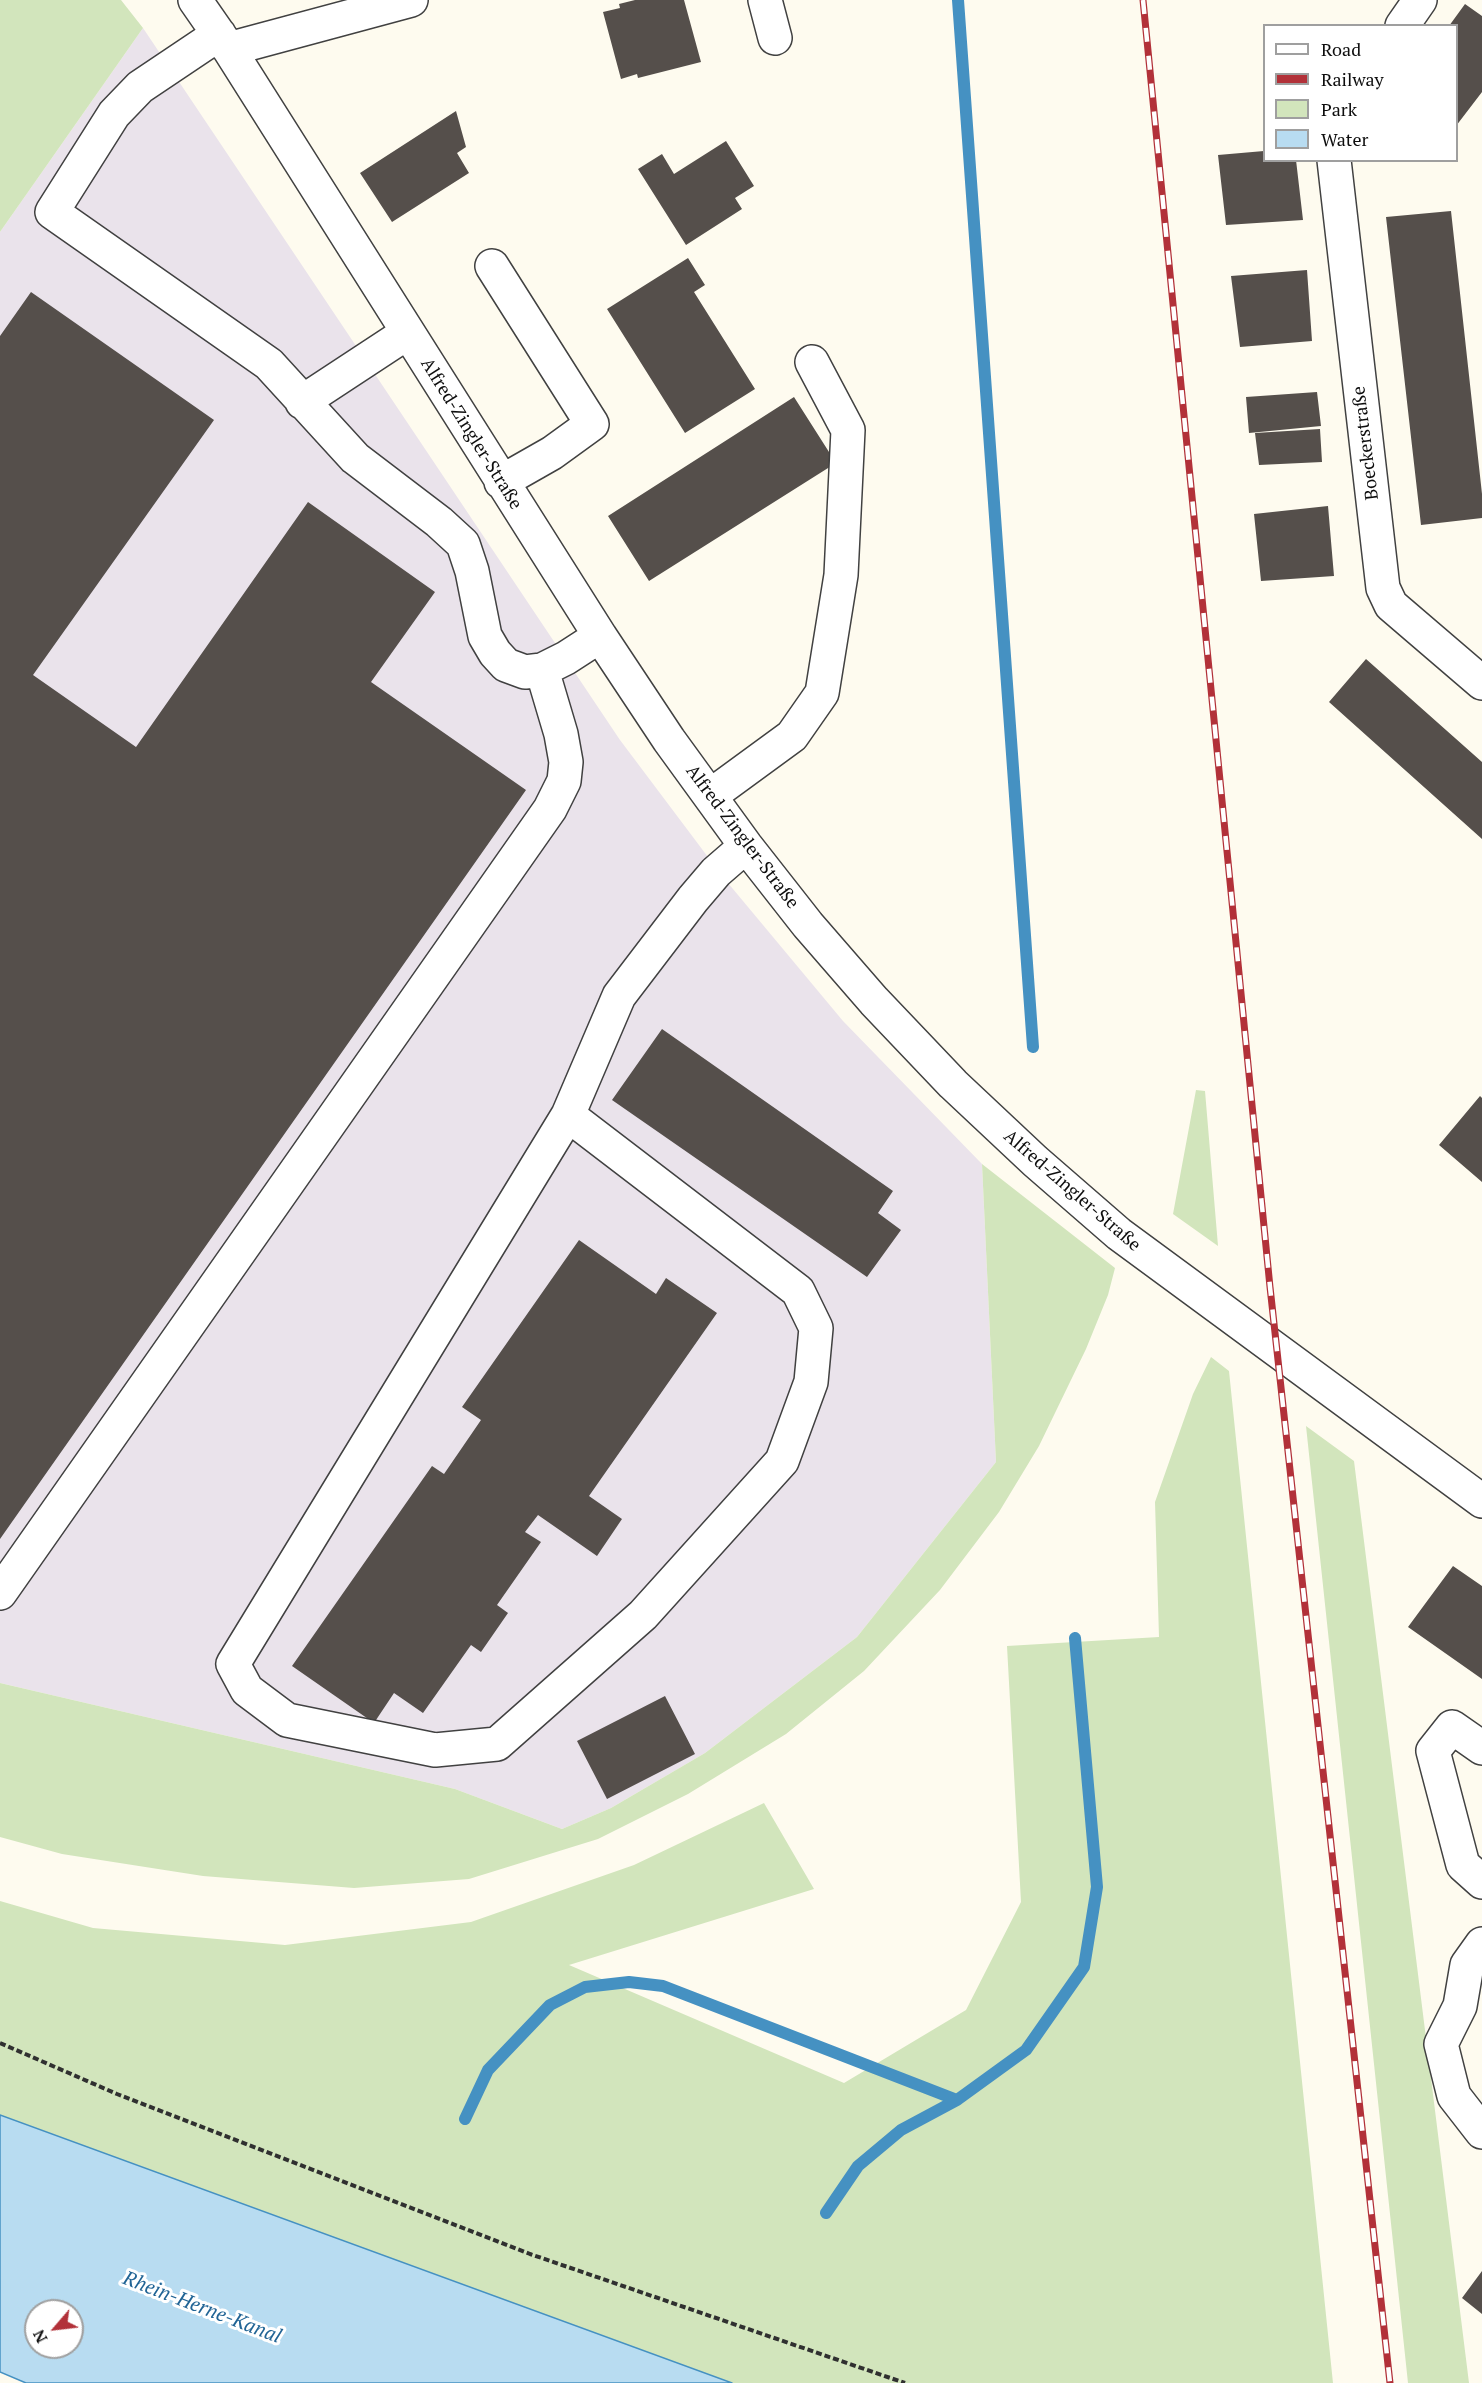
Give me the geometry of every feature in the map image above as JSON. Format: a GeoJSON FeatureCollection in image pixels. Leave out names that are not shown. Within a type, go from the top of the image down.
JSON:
{"type":"FeatureCollection","features":[{"type":"Feature","properties":{"kind":"street","name":"Alfred-Zingler-Straße"},"geometry":{"type":"LineString","coordinates":[[195,0],[224,42],[501,482],[669,740],[746,846],[808,924],[874,1001],[953,1084],[1035,1161],[1119,1234],[1482,1501]]}},
{"type":"Feature","properties":{"kind":"street"},"geometry":{"type":"LineString","coordinates":[[411,0],[224,42],[140,87],[114,114],[52,212],[269,364],[355,458],[439,522],[463,544],[472,571],[485,636],[495,653],[506,665],[525,672],[542,670],[600,636]]}},
{"type":"Feature","properties":{"kind":"street"},"geometry":{"type":"LineString","coordinates":[[765,0],[775,38]]}},
{"type":"Feature","properties":{"kind":"street"},"geometry":{"type":"LineString","coordinates":[[1403,24],[1420,0]]}},
{"type":"Feature","properties":{"kind":"street","name":"Boeckerstraße"},"geometry":{"type":"LineString","coordinates":[[1334,162],[1383,588],[1391,605],[1482,683]]}},
{"type":"Feature","properties":{"kind":"street"},"geometry":{"type":"LineString","coordinates":[[492,266],[592,424],[552,453],[501,482]]}},
{"type":"Feature","properties":{"kind":"street"},"geometry":{"type":"LineString","coordinates":[[302,402],[407,333]]}},
{"type":"Feature","properties":{"kind":"street"},"geometry":{"type":"LineString","coordinates":[[710,796],[792,735],[822,693],[841,575],[848,430],[812,362]]}},
{"type":"Feature","properties":{"kind":"street"},"geometry":{"type":"LineString","coordinates":[[0,1593],[549,809],[564,781],[566,762],[561,734],[542,670]]}},
{"type":"Feature","properties":{"kind":"street"},"geometry":{"type":"LineString","coordinates":[[568,1115],[798,1291],[816,1328],[813,1361],[811,1382],[782,1461],[644,1615],[497,1744],[435,1750],[287,1720],[247,1690],[233,1664],[568,1115],[620,996],[693,899],[716,872],[746,846]]}},
{"type":"Feature","properties":{"kind":"street"},"geometry":{"type":"LineString","coordinates":[[1482,1748],[1452,1727],[1433,1751],[1463,1865],[1482,1882]]}},
{"type":"Feature","properties":{"kind":"street"},"geometry":{"type":"LineString","coordinates":[[1482,1944],[1467,1965],[1460,2006],[1441,2043],[1454,2097],[1482,2132]]}},
{"type":"Feature","properties":{"kind":"path"},"geometry":{"type":"LineString","coordinates":[[0,2043],[117,2094],[530,2254],[906,2383]]}},
{"type":"Feature","properties":{"kind":"shaded area"},"geometry":{"type":"Polygon","coordinates":[[[143,28],[620,740],[723,877],[843,1021],[982,1164],[996,1462],[857,1637],[705,1753],[611,1808],[562,1829],[455,1789],[0,1683],[0,232],[143,28]]]}},
{"type":"Feature","properties":{"kind":"green space"},"geometry":{"type":"Polygon","coordinates":[[[0,0],[121,0],[143,28],[0,232],[0,0]]]}},
{"type":"Feature","properties":{"kind":"green space"},"geometry":{"type":"Polygon","coordinates":[[[1196,1090],[1205,1091],[1218,1246],[1173,1214],[1196,1090]]]}},
{"type":"Feature","properties":{"kind":"green space"},"geometry":{"type":"Polygon","coordinates":[[[982,1164],[1115,1268],[1108,1295],[1086,1349],[1039,1446],[999,1512],[940,1590],[864,1671],[786,1734],[688,1794],[598,1839],[469,1879],[354,1888],[203,1876],[62,1854],[0,1837],[0,1683],[455,1789],[562,1829],[611,1808],[705,1753],[857,1637],[996,1462],[982,1164]]]}},
{"type":"Feature","properties":{"kind":"green space"},"geometry":{"type":"Polygon","coordinates":[[[1211,1357],[1229,1371],[1333,2383],[732,2383],[0,2115],[0,1901],[93,1928],[285,1945],[471,1922],[634,1865],[764,1803],[814,1889],[569,1965],[844,2083],[966,2010],[1021,1902],[1007,1646],[1159,1637],[1155,1502],[1193,1394],[1211,1357]]]}},
{"type":"Feature","properties":{"kind":"green space"},"geometry":{"type":"Polygon","coordinates":[[[1306,1426],[1354,1461],[1469,2383],[1408,2383],[1306,1426]]]}},
{"type":"Feature","properties":{"kind":"water","name":"Rhein-Herne-Kanal"},"geometry":{"type":"Polygon","coordinates":[[[0,2115],[732,2383],[26,2383],[0,2372],[0,2115]]]}},
{"type":"Feature","properties":{"kind":"building"},"geometry":{"type":"Polygon","coordinates":[[[635,0],[684,0],[701,62],[638,78],[637,74],[621,79],[603,12],[620,8],[619,4],[635,0]]]}},
{"type":"Feature","properties":{"kind":"building"},"geometry":{"type":"Polygon","coordinates":[[[1465,4],[1482,16],[1482,92],[1458,123],[1458,24],[1450,24],[1465,4]]]}},
{"type":"Feature","properties":{"kind":"building"},"geometry":{"type":"Polygon","coordinates":[[[456,111],[466,147],[457,153],[469,173],[392,222],[360,173],[456,111]]]}},
{"type":"Feature","properties":{"kind":"building"},"geometry":{"type":"Polygon","coordinates":[[[726,141],[754,186],[735,198],[742,209],[686,245],[638,169],[662,154],[674,174],[726,141]]]}},
{"type":"Feature","properties":{"kind":"building"},"geometry":{"type":"Polygon","coordinates":[[[1263,151],[1263,162],[1296,162],[1303,220],[1226,225],[1218,155],[1263,151]]]}},
{"type":"Feature","properties":{"kind":"building"},"geometry":{"type":"Polygon","coordinates":[[[1451,211],[1482,494],[1482,518],[1421,525],[1386,217],[1451,211]]]}},
{"type":"Feature","properties":{"kind":"building"},"geometry":{"type":"Polygon","coordinates":[[[688,258],[705,285],[694,292],[755,389],[685,433],[607,309],[688,258]]]}},
{"type":"Feature","properties":{"kind":"building"},"geometry":{"type":"Polygon","coordinates":[[[1307,270],[1312,341],[1240,347],[1231,276],[1307,270]]]}},
{"type":"Feature","properties":{"kind":"building"},"geometry":{"type":"Polygon","coordinates":[[[31,292],[214,420],[33,675],[136,747],[308,502],[435,592],[371,682],[526,790],[0,1539],[0,336],[31,292]]]}},
{"type":"Feature","properties":{"kind":"building"},"geometry":{"type":"Polygon","coordinates":[[[1317,392],[1321,426],[1249,433],[1246,397],[1317,392]]]}},
{"type":"Feature","properties":{"kind":"building"},"geometry":{"type":"Polygon","coordinates":[[[794,397],[836,463],[649,581],[608,516],[794,397]]]}},
{"type":"Feature","properties":{"kind":"building"},"geometry":{"type":"Polygon","coordinates":[[[1320,429],[1322,462],[1259,465],[1255,433],[1320,429]]]}},
{"type":"Feature","properties":{"kind":"building"},"geometry":{"type":"Polygon","coordinates":[[[1328,506],[1334,576],[1261,581],[1254,514],[1328,506]]]}},
{"type":"Feature","properties":{"kind":"building"},"geometry":{"type":"Polygon","coordinates":[[[1366,659],[1482,762],[1482,839],[1329,702],[1366,659]]]}},
{"type":"Feature","properties":{"kind":"building"},"geometry":{"type":"Polygon","coordinates":[[[662,1029],[893,1191],[878,1213],[901,1230],[867,1277],[612,1100],[662,1029]]]}},
{"type":"Feature","properties":{"kind":"building"},"geometry":{"type":"Polygon","coordinates":[[[1480,1096],[1482,1098],[1482,1182],[1439,1145],[1480,1096]]]}},
{"type":"Feature","properties":{"kind":"building"},"geometry":{"type":"Polygon","coordinates":[[[579,1240],[656,1294],[666,1278],[717,1313],[589,1496],[622,1519],[597,1556],[538,1515],[525,1532],[541,1542],[497,1605],[508,1613],[481,1652],[471,1645],[423,1713],[394,1693],[374,1723],[292,1666],[432,1466],[444,1474],[481,1420],[462,1407],[579,1240]]]}},
{"type":"Feature","properties":{"kind":"building"},"geometry":{"type":"Polygon","coordinates":[[[1453,1566],[1482,1586],[1482,1679],[1408,1627],[1453,1566]]]}},
{"type":"Feature","properties":{"kind":"building"},"geometry":{"type":"Polygon","coordinates":[[[665,1696],[695,1754],[607,1799],[577,1741],[665,1696]]]}},
{"type":"Feature","properties":{"kind":"building"},"geometry":{"type":"Polygon","coordinates":[[[1482,2271],[1482,2314],[1462,2298],[1482,2271]]]}},
{"type":"Feature","properties":{"kind":"waterway"},"geometry":{"type":"LineString","coordinates":[[958,0],[1033,1047]]}},
{"type":"Feature","properties":{"kind":"waterway"},"geometry":{"type":"LineString","coordinates":[[826,2213],[858,2166],[901,2130],[957,2100],[1026,2050],[1084,1967],[1097,1887],[1075,1638]]}},
{"type":"Feature","properties":{"kind":"waterway"},"geometry":{"type":"LineString","coordinates":[[465,2119],[488,2070],[550,2005],[585,1987],[629,1982],[663,1986],[957,2100]]}},
{"type":"Feature","properties":{"kind":"railway"},"geometry":{"type":"LineString","coordinates":[[1143,0],[1270,1287],[1390,2383]]}}]}
